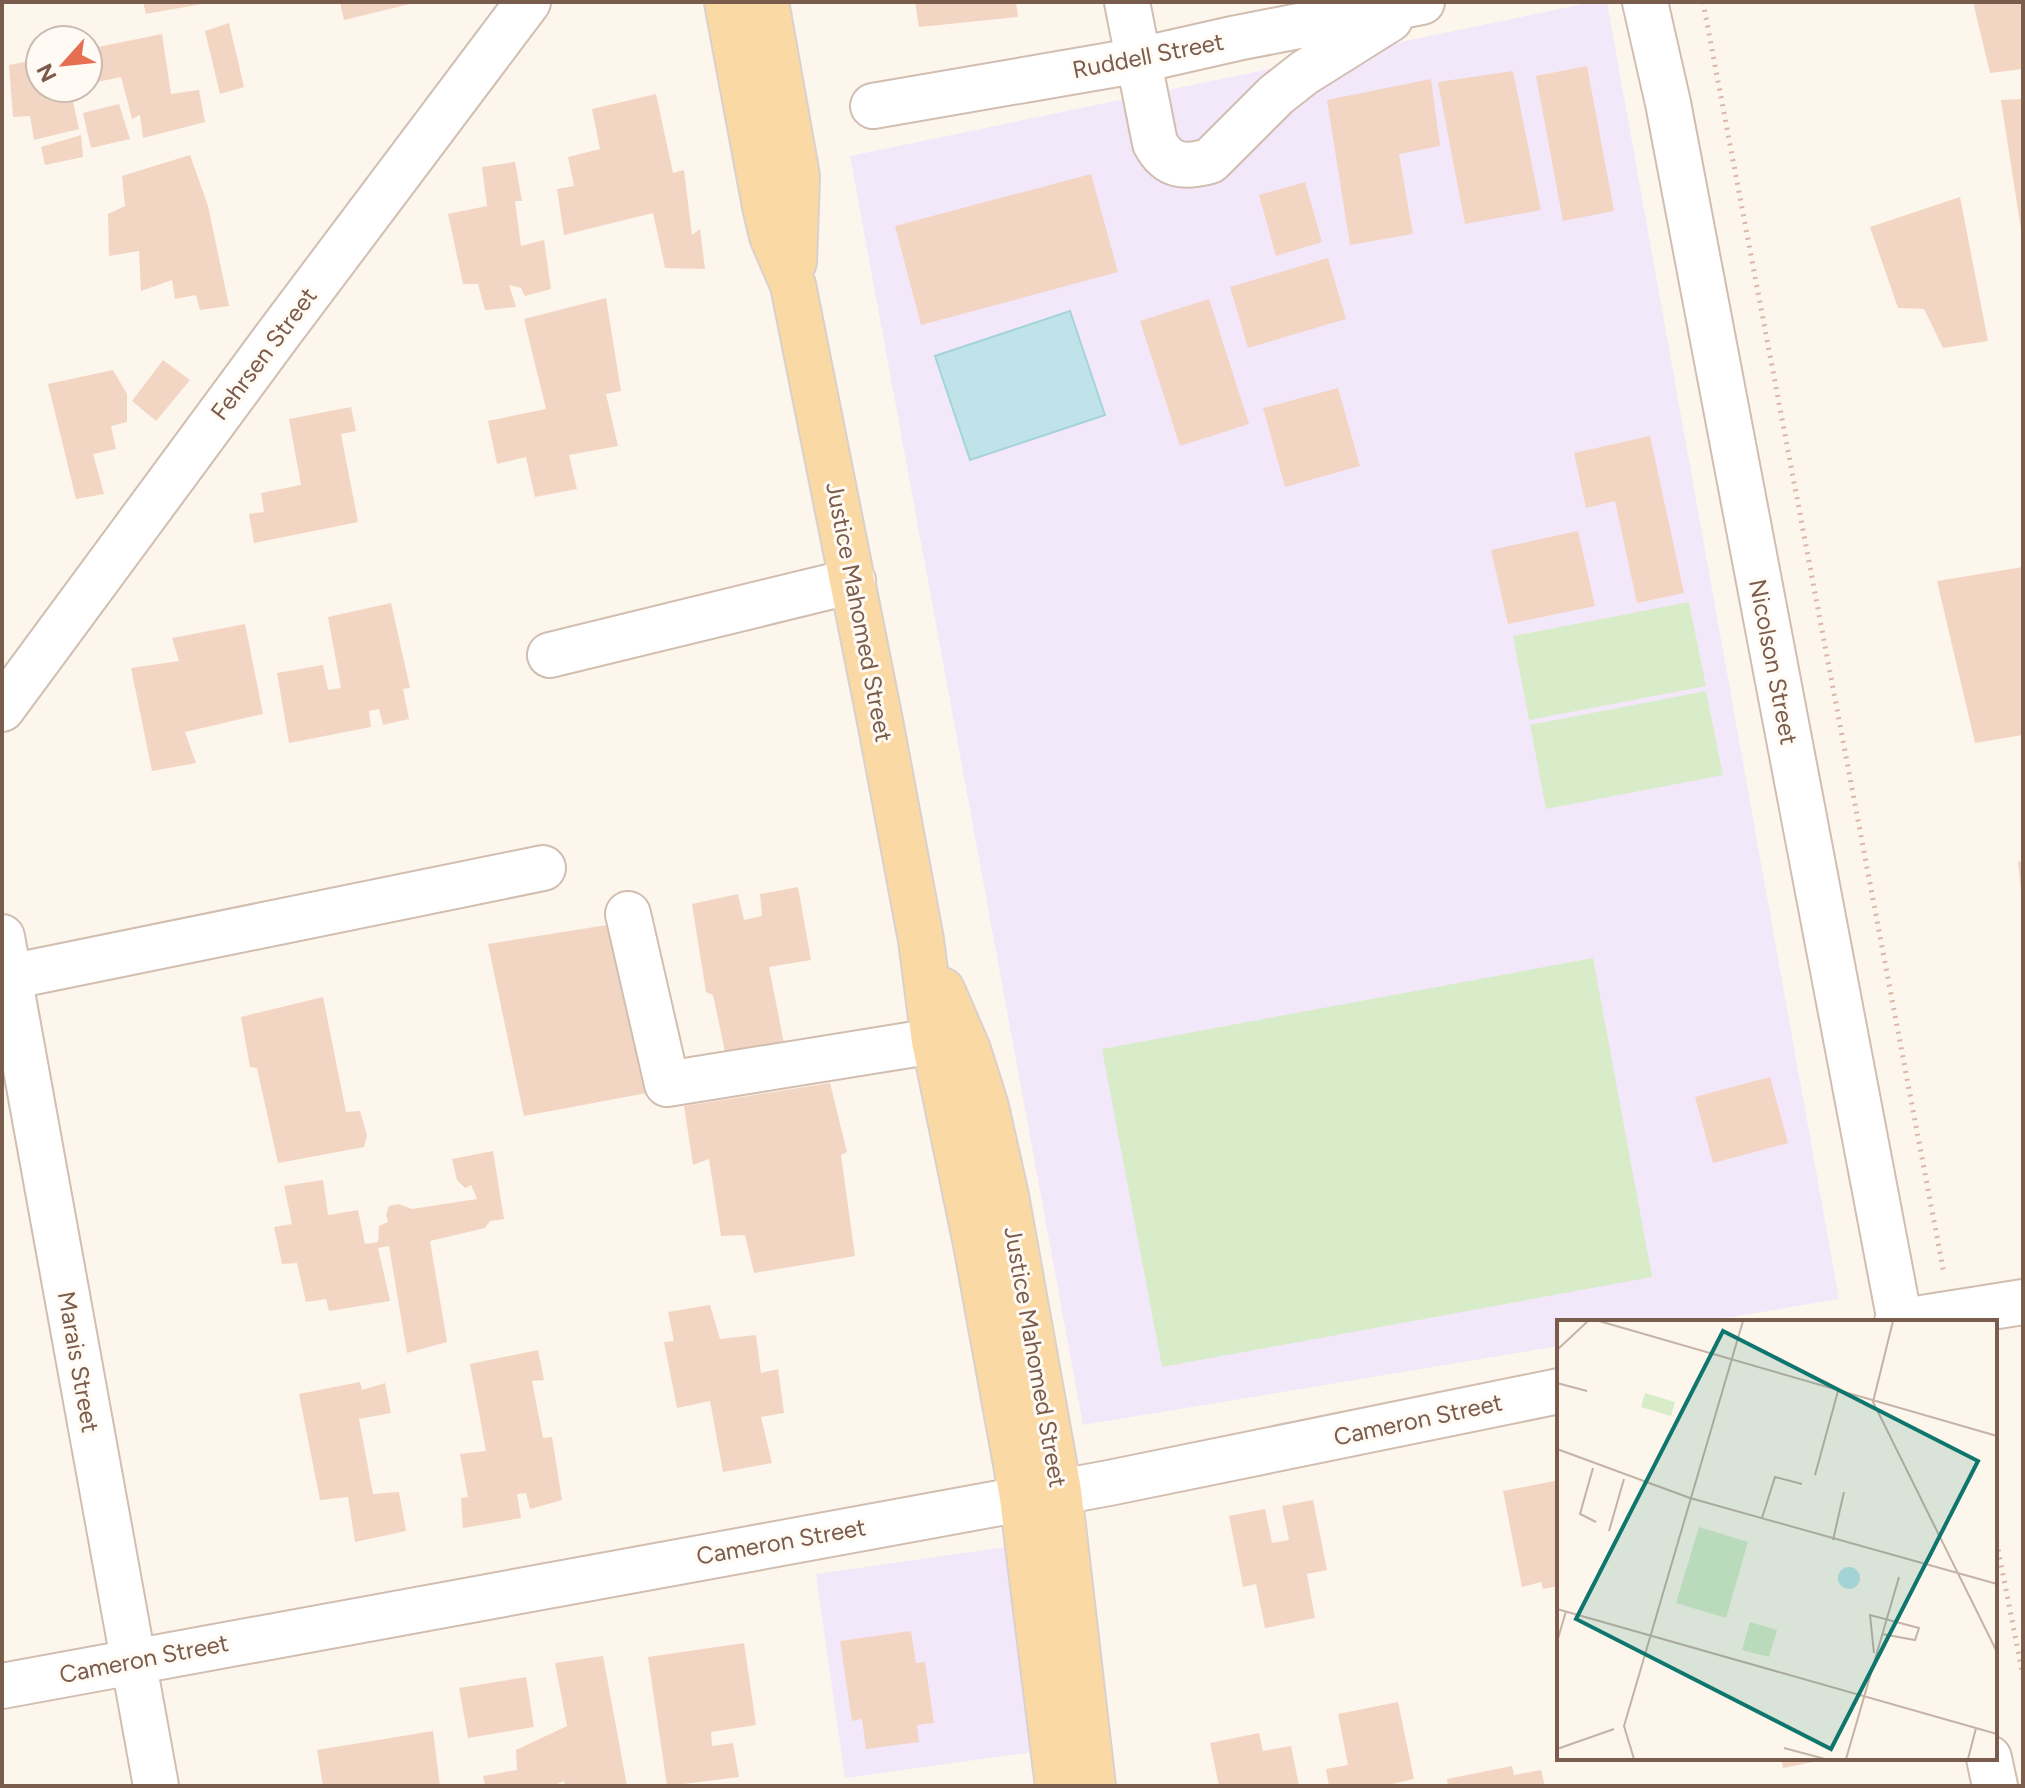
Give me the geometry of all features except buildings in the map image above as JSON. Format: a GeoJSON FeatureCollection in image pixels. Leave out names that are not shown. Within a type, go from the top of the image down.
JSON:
{"type":"FeatureCollection","features":[{"type":"Feature","properties":{"kind":"main road","name":"Justice Mahomed Street"},"geometry":{"type":"LineString","coordinates":[[727,2],[765,206],[772,236],[793,285],[921,940],[934,1041],[976,1244],[1041,1494],[1093,1786]]}},
{"type":"Feature","properties":{"kind":"main road","name":"Justice Mahomed Street"},"geometry":{"type":"LineString","coordinates":[[766,2],[797,176],[793,285]]}},
{"type":"Feature","properties":{"kind":"main road","name":"Justice Mahomed Street"},"geometry":{"type":"LineString","coordinates":[[921,940],[968,1050],[986,1107],[1006,1196],[1041,1494],[1058,1786]]}},
{"type":"Feature","properties":{"kind":"street","name":"Fehrsen Street"},"geometry":{"type":"LineString","coordinates":[[2,709],[528,2]]}},
{"type":"Feature","properties":{"kind":"street"},"geometry":{"type":"LineString","coordinates":[[1127,2],[1155,143],[1161,155],[1180,165],[1210,161],[1276,95],[1304,73],[1419,3]]}},
{"type":"Feature","properties":{"kind":"street","name":"Nicolson Street"},"geometry":{"type":"LineString","coordinates":[[1645,2],[1668,103],[1899,1320]]}},
{"type":"Feature","properties":{"kind":"street","name":"Ruddell Street"},"geometry":{"type":"LineString","coordinates":[[873,106],[1140,60],[1232,20],[1419,3]]}},
{"type":"Feature","properties":{"kind":"street"},"geometry":{"type":"LineString","coordinates":[[550,655],[853,581]]}},
{"type":"Feature","properties":{"kind":"street"},"geometry":{"type":"LineString","coordinates":[[6,957],[543,868]]}},
{"type":"Feature","properties":{"kind":"street"},"geometry":{"type":"LineString","coordinates":[[628,914],[667,1084],[934,1041]]}},
{"type":"Feature","properties":{"kind":"street","name":"Marais Street"},"geometry":{"type":"LineString","coordinates":[[6,957],[156,1786]]}},
{"type":"Feature","properties":{"kind":"street"},"geometry":{"type":"LineString","coordinates":[[1912,1320],[2023,1302]]}},
{"type":"Feature","properties":{"kind":"street","name":"Cameron Street"},"geometry":{"type":"LineString","coordinates":[[2,1686],[1041,1494],[1557,1391]]}},
{"type":"Feature","properties":{"kind":"street"},"geometry":{"type":"LineString","coordinates":[[1989,1760],[1995,1786]]}},
{"type":"Feature","properties":{"kind":"path"},"geometry":{"type":"LineString","coordinates":[[1703,2],[1952,1314]]}},
{"type":"Feature","properties":{"kind":"path"},"geometry":{"type":"LineString","coordinates":[[1997,1544],[2023,1676]]}},
{"type":"Feature","properties":{"kind":"shaded area"},"geometry":{"type":"Polygon","coordinates":[[[1593,2],[1607,2],[1839,1299],[1714,1320],[1557,1320],[1557,1346],[1083,1425],[850,156],[1593,2]]]}},
{"type":"Feature","properties":{"kind":"shaded area"},"geometry":{"type":"Polygon","coordinates":[[[1026,1544],[1055,1749],[845,1778],[816,1574],[1026,1544]]]}},
{"type":"Feature","properties":{"kind":"green space"},"geometry":{"type":"Polygon","coordinates":[[[1689,602],[1706,686],[1529,720],[1513,636],[1689,602]]]}},
{"type":"Feature","properties":{"kind":"green space"},"geometry":{"type":"Polygon","coordinates":[[[1706,691],[1723,775],[1546,809],[1530,725],[1706,691]]]}},
{"type":"Feature","properties":{"kind":"green space"},"geometry":{"type":"Polygon","coordinates":[[[1593,958],[1652,1277],[1162,1367],[1102,1049],[1593,958]]]}},
{"type":"Feature","properties":{"kind":"water"},"geometry":{"type":"Polygon","coordinates":[[[1070,311],[1105,415],[970,460],[935,356],[1070,311]]]}}]}
